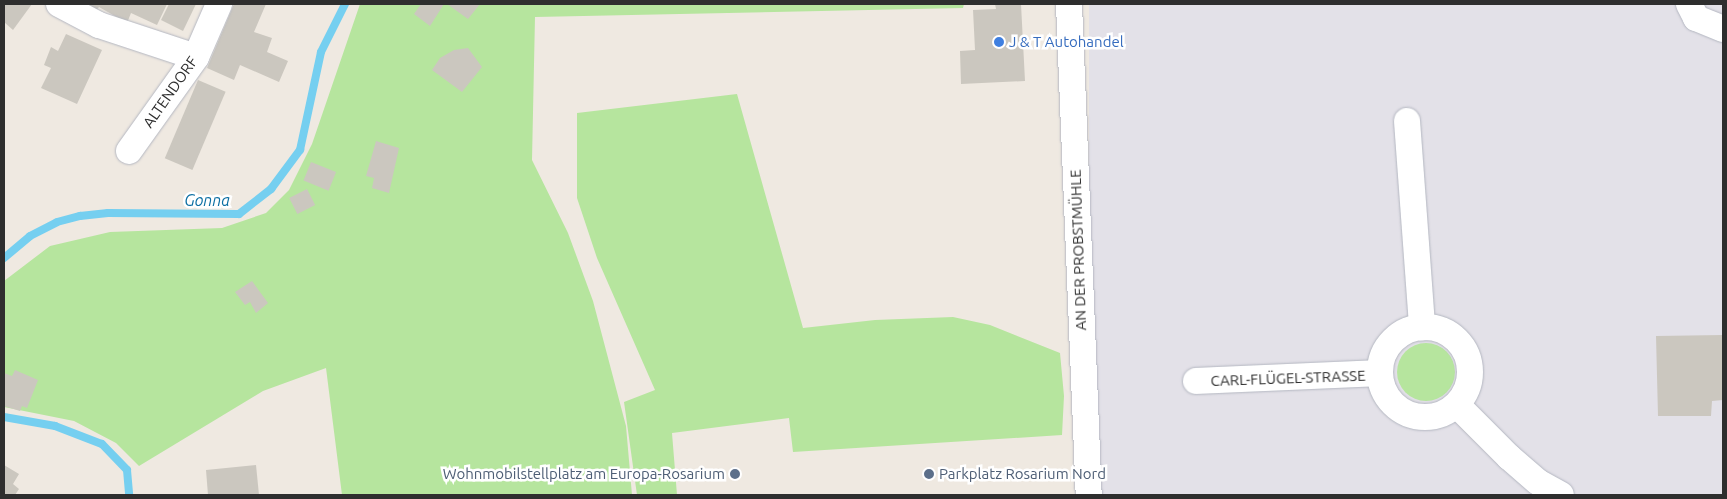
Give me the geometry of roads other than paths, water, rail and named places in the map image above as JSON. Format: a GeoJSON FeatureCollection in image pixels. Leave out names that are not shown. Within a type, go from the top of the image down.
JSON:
{"type":"FeatureCollection","features":[{"type":"Feature","properties":{"kind":"street"},"geometry":{"type":"LineString","coordinates":[[59,4],[99,25],[196,57]]}},
{"type":"Feature","properties":{"kind":"street","name":"ALTENDORF"},"geometry":{"type":"LineString","coordinates":[[129,151],[196,57],[219,4]]}},
{"type":"Feature","properties":{"kind":"street","name":"AN DER PROBSTMÜHLE"},"geometry":{"type":"LineString","coordinates":[[1069,4],[1089,495]]}},
{"type":"Feature","properties":{"kind":"street"},"geometry":{"type":"LineString","coordinates":[[1689,4],[1696,18],[1723,28]]}},
{"type":"Feature","properties":{"kind":"street"},"geometry":{"type":"LineString","coordinates":[[1407,121],[1422,327]]}},
{"type":"Feature","properties":{"kind":"street"},"geometry":{"type":"LineString","coordinates":[[1422,327],[1449,334],[1467,354],[1470,382],[1457,405],[1431,418],[1404,412],[1389,400],[1380,374],[1389,345],[1404,332],[1422,327]]}},
{"type":"Feature","properties":{"kind":"street","name":"CARL-FLÜGEL-STRASSE"},"geometry":{"type":"LineString","coordinates":[[1196,382],[1380,374]]}},
{"type":"Feature","properties":{"kind":"street"},"geometry":{"type":"LineString","coordinates":[[1457,405],[1508,457],[1538,482],[1561,495]]}},
{"type":"Feature","properties":{"kind":"waterway","name":"Gonna"},"geometry":{"type":"LineString","coordinates":[[4,258],[30,236],[57,222],[80,216],[108,213],[239,214],[271,189],[300,150],[321,52],[345,4]]}},
{"type":"Feature","properties":{"kind":"waterway"},"geometry":{"type":"LineString","coordinates":[[4,417],[55,426],[102,444],[127,470],[129,495]]}},
{"type":"Feature","properties":{"kind":"place","name":"J & T Autohandel"},"geometry":{"type":"Point","coordinates":[999,42]}},
{"type":"Feature","properties":{"kind":"place","name":"Wohnmobilstellplatz am Europa-Rosarium"},"geometry":{"type":"Point","coordinates":[735,474]}},
{"type":"Feature","properties":{"kind":"place","name":"Parkplatz Rosarium Nord"},"geometry":{"type":"Point","coordinates":[929,474]}}]}
